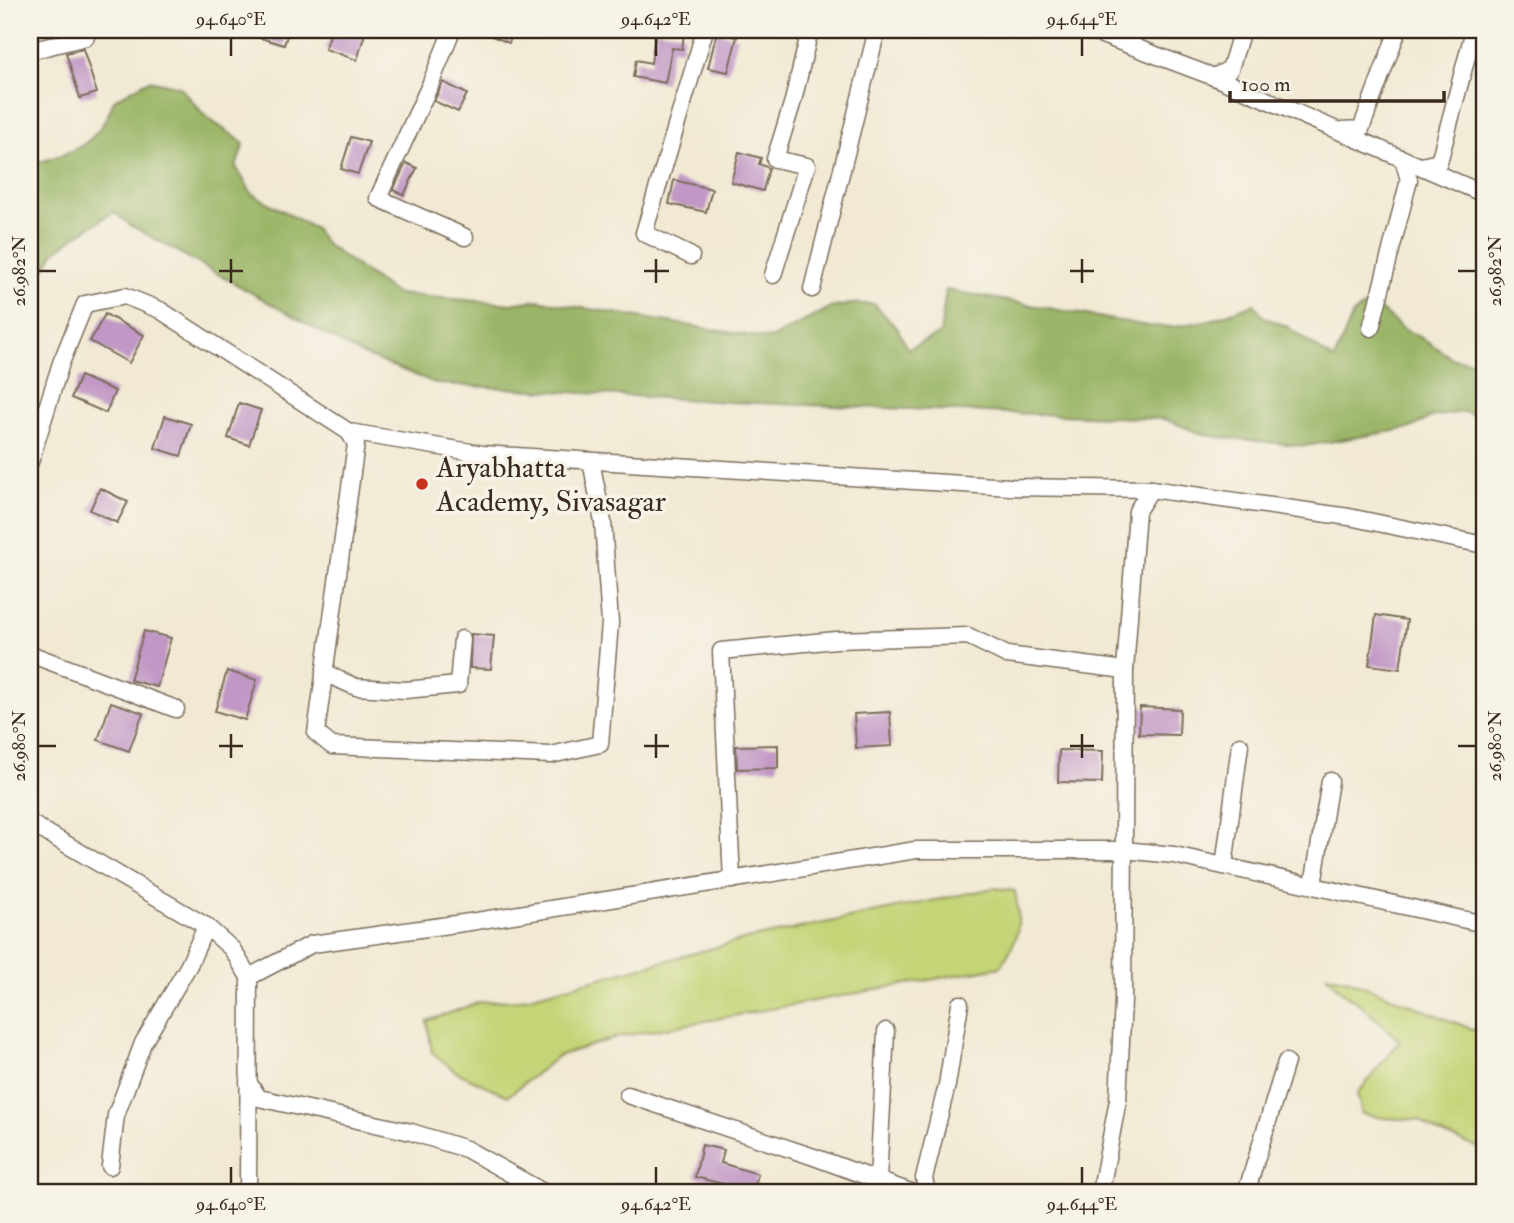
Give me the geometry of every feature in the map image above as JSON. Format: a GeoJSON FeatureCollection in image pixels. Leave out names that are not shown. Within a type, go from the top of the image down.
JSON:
{"type":"FeatureCollection","features":[{"type":"Feature","properties":{"kind":"street"},"geometry":{"type":"LineString","coordinates":[[452,30],[379,198],[465,237]]}},
{"type":"Feature","properties":{"kind":"street"},"geometry":{"type":"LineString","coordinates":[[691,256],[645,233],[705,30]]}},
{"type":"Feature","properties":{"kind":"street"},"geometry":{"type":"LineString","coordinates":[[773,275],[807,166],[775,159],[793,101],[810,30]]}},
{"type":"Feature","properties":{"kind":"street"},"geometry":{"type":"LineString","coordinates":[[812,289],[877,30]]}},
{"type":"Feature","properties":{"kind":"street"},"geometry":{"type":"LineString","coordinates":[[1089,30],[1214,77],[1484,194]]}},
{"type":"Feature","properties":{"kind":"street"},"geometry":{"type":"LineString","coordinates":[[1126,43],[1140,30]]}},
{"type":"Feature","properties":{"kind":"street"},"geometry":{"type":"LineString","coordinates":[[1214,77],[1230,69],[1242,30]]}},
{"type":"Feature","properties":{"kind":"street"},"geometry":{"type":"LineString","coordinates":[[1336,130],[1361,129],[1398,30]]}},
{"type":"Feature","properties":{"kind":"street"},"geometry":{"type":"LineString","coordinates":[[1421,166],[1439,162],[1474,30]]}},
{"type":"Feature","properties":{"kind":"street"},"geometry":{"type":"LineString","coordinates":[[30,51],[86,37]]}},
{"type":"Feature","properties":{"kind":"street"},"geometry":{"type":"LineString","coordinates":[[1371,328],[1409,180],[1404,159]]}},
{"type":"Feature","properties":{"kind":"street"},"geometry":{"type":"LineString","coordinates":[[30,462],[61,363],[85,304],[125,296],[160,310],[349,432],[483,454],[1010,487],[1151,489],[1349,517],[1484,545]]}},
{"type":"Feature","properties":{"kind":"street"},"geometry":{"type":"LineString","coordinates":[[349,432],[355,444],[316,733],[332,746],[551,755],[600,744],[610,623],[603,522],[591,461]]}},
{"type":"Feature","properties":{"kind":"street"},"geometry":{"type":"LineString","coordinates":[[1099,1193],[1118,1100],[1123,1001],[1125,670],[1137,511],[1151,489]]}},
{"type":"Feature","properties":{"kind":"street"},"geometry":{"type":"LineString","coordinates":[[732,880],[722,651],[835,640],[968,636],[1007,655],[1125,670]]}},
{"type":"Feature","properties":{"kind":"street"},"geometry":{"type":"LineString","coordinates":[[324,673],[355,687],[405,690],[458,685],[462,639]]}},
{"type":"Feature","properties":{"kind":"street"},"geometry":{"type":"LineString","coordinates":[[30,654],[176,709]]}},
{"type":"Feature","properties":{"kind":"street"},"geometry":{"type":"LineString","coordinates":[[1224,866],[1240,745]]}},
{"type":"Feature","properties":{"kind":"street"},"geometry":{"type":"LineString","coordinates":[[1313,885],[1331,781]]}},
{"type":"Feature","properties":{"kind":"street"},"geometry":{"type":"LineString","coordinates":[[30,823],[205,926],[232,949],[249,977],[248,1193]]}},
{"type":"Feature","properties":{"kind":"street"},"geometry":{"type":"LineString","coordinates":[[249,977],[312,944],[470,922],[916,850],[1124,850],[1174,855],[1484,924]]}},
{"type":"Feature","properties":{"kind":"street"},"geometry":{"type":"LineString","coordinates":[[110,1166],[116,1115],[143,1043],[189,965],[205,926]]}},
{"type":"Feature","properties":{"kind":"street"},"geometry":{"type":"LineString","coordinates":[[927,1193],[924,1178],[947,1085],[960,1004]]}},
{"type":"Feature","properties":{"kind":"street"},"geometry":{"type":"LineString","coordinates":[[878,1180],[886,1031]]}},
{"type":"Feature","properties":{"kind":"street"},"geometry":{"type":"LineString","coordinates":[[1246,1193],[1286,1062]]}},
{"type":"Feature","properties":{"kind":"street"},"geometry":{"type":"LineString","coordinates":[[248,1082],[259,1098],[411,1132],[466,1149],[545,1193]]}},
{"type":"Feature","properties":{"kind":"street"},"geometry":{"type":"LineString","coordinates":[[628,1095],[913,1193]]}},
{"type":"Feature","properties":{"kind":"green space"},"geometry":{"type":"Polygon","coordinates":[[[149,80],[180,87],[206,117],[244,143],[236,167],[252,194],[314,228],[327,245],[396,294],[511,304],[536,300],[770,339],[830,308],[874,304],[898,329],[907,349],[940,334],[946,290],[1148,326],[1174,327],[1210,320],[1254,304],[1264,317],[1286,326],[1334,360],[1353,314],[1372,302],[1403,329],[1424,339],[1453,359],[1484,363],[1484,417],[1463,412],[1431,417],[1411,428],[1305,446],[1217,437],[1164,419],[730,402],[438,384],[361,354],[130,225],[114,212],[54,253],[30,295],[30,165],[71,151],[92,138],[114,100],[149,80]]]}},
{"type":"Feature","properties":{"kind":"green space"},"geometry":{"type":"Polygon","coordinates":[[[994,888],[1015,891],[1018,913],[1012,948],[1000,967],[618,1037],[558,1056],[508,1096],[456,1072],[432,1052],[427,1021],[480,1002],[518,1000],[747,939],[994,888]]]}},
{"type":"Feature","properties":{"kind":"green space"},"geometry":{"type":"Polygon","coordinates":[[[1326,975],[1349,980],[1484,1034],[1484,1150],[1439,1133],[1419,1120],[1362,1114],[1357,1094],[1400,1041],[1360,1004],[1343,993],[1326,975]]]}},
{"type":"Feature","properties":{"kind":"building"},"geometry":{"type":"Polygon","coordinates":[[[245,30],[289,30],[284,45],[244,33],[245,30]]]}},
{"type":"Feature","properties":{"kind":"building"},"geometry":{"type":"Polygon","coordinates":[[[332,30],[366,30],[357,60],[325,49],[332,30]]]}},
{"type":"Feature","properties":{"kind":"building"},"geometry":{"type":"Polygon","coordinates":[[[477,30],[514,30],[509,43],[477,30]]]}},
{"type":"Feature","properties":{"kind":"building"},"geometry":{"type":"Polygon","coordinates":[[[656,30],[684,34],[682,49],[672,48],[665,83],[633,77],[636,60],[651,63],[656,30]]]}},
{"type":"Feature","properties":{"kind":"building"},"geometry":{"type":"Polygon","coordinates":[[[717,32],[737,37],[728,72],[708,68],[717,32]]]}},
{"type":"Feature","properties":{"kind":"building"},"geometry":{"type":"Polygon","coordinates":[[[83,49],[97,93],[80,98],[66,53],[83,49]]]}},
{"type":"Feature","properties":{"kind":"building"},"geometry":{"type":"Polygon","coordinates":[[[443,82],[467,94],[458,112],[434,101],[443,82]]]}},
{"type":"Feature","properties":{"kind":"building"},"geometry":{"type":"Polygon","coordinates":[[[351,137],[369,142],[358,174],[341,169],[351,137]]]}},
{"type":"Feature","properties":{"kind":"building"},"geometry":{"type":"Polygon","coordinates":[[[739,152],[761,158],[759,164],[769,168],[763,191],[731,182],[739,152]]]}},
{"type":"Feature","properties":{"kind":"building"},"geometry":{"type":"Polygon","coordinates":[[[406,163],[417,168],[404,195],[393,190],[406,163]]]}},
{"type":"Feature","properties":{"kind":"building"},"geometry":{"type":"Polygon","coordinates":[[[674,180],[712,189],[706,212],[669,204],[674,180]]]}},
{"type":"Feature","properties":{"kind":"building"},"geometry":{"type":"Polygon","coordinates":[[[105,314],[144,335],[129,363],[90,341],[105,314]]]}},
{"type":"Feature","properties":{"kind":"building"},"geometry":{"type":"Polygon","coordinates":[[[80,376],[115,391],[106,413],[71,398],[80,376]]]}},
{"type":"Feature","properties":{"kind":"building"},"geometry":{"type":"Polygon","coordinates":[[[239,403],[261,410],[249,445],[228,438],[239,403]]]}},
{"type":"Feature","properties":{"kind":"building"},"geometry":{"type":"Polygon","coordinates":[[[165,416],[191,424],[181,456],[155,448],[165,416]]]}},
{"type":"Feature","properties":{"kind":"building"},"geometry":{"type":"Polygon","coordinates":[[[100,488],[128,502],[117,523],[90,510],[100,488]]]}},
{"type":"Feature","properties":{"kind":"building"},"geometry":{"type":"Polygon","coordinates":[[[1376,615],[1407,620],[1400,669],[1369,665],[1376,615]]]}},
{"type":"Feature","properties":{"kind":"building"},"geometry":{"type":"Polygon","coordinates":[[[144,631],[171,638],[157,687],[130,680],[144,631]]]}},
{"type":"Feature","properties":{"kind":"building"},"geometry":{"type":"Polygon","coordinates":[[[471,634],[494,636],[491,669],[470,668],[471,634]]]}},
{"type":"Feature","properties":{"kind":"building"},"geometry":{"type":"Polygon","coordinates":[[[227,671],[257,680],[245,720],[215,711],[227,671]]]}},
{"type":"Feature","properties":{"kind":"building"},"geometry":{"type":"Polygon","coordinates":[[[111,702],[143,713],[129,751],[98,740],[111,702]]]}},
{"type":"Feature","properties":{"kind":"building"},"geometry":{"type":"Polygon","coordinates":[[[1140,707],[1180,709],[1179,735],[1139,734],[1140,707]]]}},
{"type":"Feature","properties":{"kind":"building"},"geometry":{"type":"Polygon","coordinates":[[[890,712],[892,746],[856,748],[854,714],[890,712]]]}},
{"type":"Feature","properties":{"kind":"building"},"geometry":{"type":"Polygon","coordinates":[[[778,745],[778,768],[737,769],[736,746],[778,745]]]}},
{"type":"Feature","properties":{"kind":"building"},"geometry":{"type":"Polygon","coordinates":[[[1059,750],[1103,751],[1102,783],[1058,782],[1059,750]]]}},
{"type":"Feature","properties":{"kind":"building"},"geometry":{"type":"Polygon","coordinates":[[[702,1145],[724,1150],[721,1163],[758,1174],[753,1193],[721,1193],[723,1184],[695,1177],[702,1145]]]}},
{"type":"Feature","properties":{"kind":"place","name":"Aryabhatta Academy, Sivasagar"},"geometry":{"type":"Point","coordinates":[422,484]}}]}
